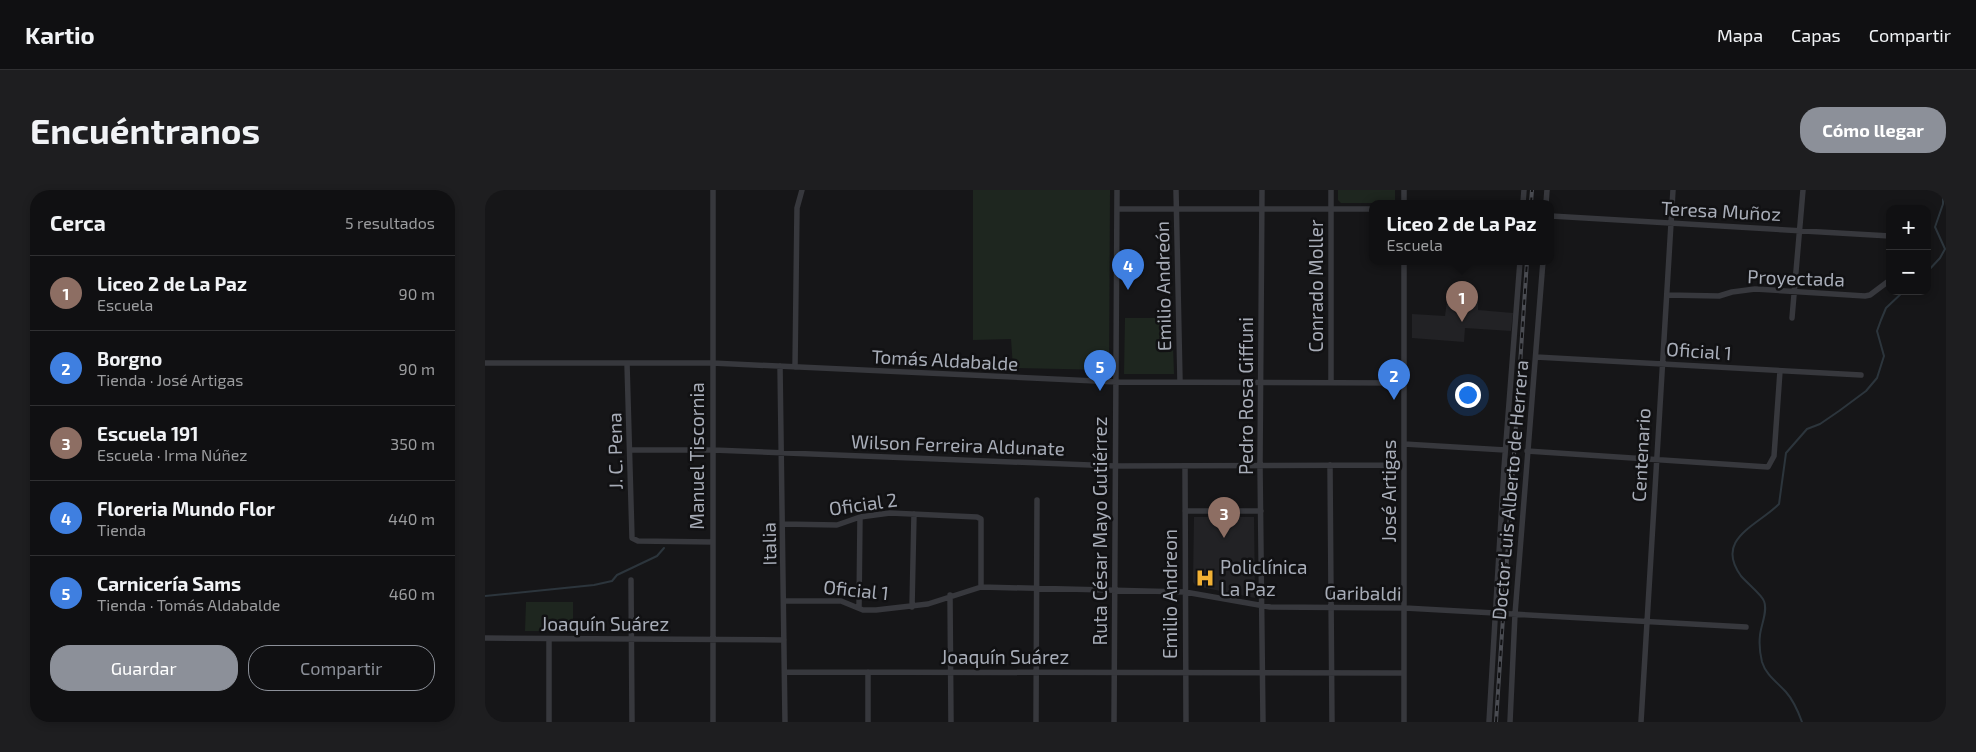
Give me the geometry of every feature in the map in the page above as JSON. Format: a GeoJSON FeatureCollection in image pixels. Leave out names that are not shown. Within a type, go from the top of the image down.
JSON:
{"type":"FeatureCollection","features":[{"type":"Feature","properties":{"kind":"street","name":"Manuel Tiscornia"},"geometry":{"type":"LineString","coordinates":[[713,190],[713,722]]}},
{"type":"Feature","properties":{"kind":"street"},"geometry":{"type":"LineString","coordinates":[[795,367],[797,208],[802,190]]}},
{"type":"Feature","properties":{"kind":"street","name":"Ruta César Mayo Gutiérrez"},"geometry":{"type":"LineString","coordinates":[[1114,722],[1117,190]]}},
{"type":"Feature","properties":{"kind":"street","name":"Emilio Andreón"},"geometry":{"type":"LineString","coordinates":[[1176,190],[1180,381]]}},
{"type":"Feature","properties":{"kind":"street","name":"Pedro Rosa Giffuni"},"geometry":{"type":"LineString","coordinates":[[1262,190],[1260,466],[1264,673],[1263,722]]}},
{"type":"Feature","properties":{"kind":"street","name":"Conrado Moller"},"geometry":{"type":"LineString","coordinates":[[1331,190],[1331,382]]}},
{"type":"Feature","properties":{"kind":"street","name":"Centenario"},"geometry":{"type":"LineString","coordinates":[[1641,722],[1648,622],[1655,460],[1673,190]]}},
{"type":"Feature","properties":{"kind":"street"},"geometry":{"type":"LineString","coordinates":[[1792,318],[1803,190]]}},
{"type":"Feature","properties":{"kind":"street"},"geometry":{"type":"LineString","coordinates":[[1117,209],[1369,209]]}},
{"type":"Feature","properties":{"kind":"street","name":"Teresa Muñoz"},"geometry":{"type":"LineString","coordinates":[[1554,216],[1886,236]]}},
{"type":"Feature","properties":{"kind":"street","name":"José Artigas"},"geometry":{"type":"LineString","coordinates":[[1404,265],[1404,722]]}},
{"type":"Feature","properties":{"kind":"street"},"geometry":{"type":"LineString","coordinates":[[1489,722],[1505,450],[1520,265]]}},
{"type":"Feature","properties":{"kind":"street","name":"Doctor Luis Alberto de Herrera"},"geometry":{"type":"LineString","coordinates":[[1510,722],[1515,614],[1543,265]]}},
{"type":"Feature","properties":{"kind":"street","name":"Proyectada"},"geometry":{"type":"LineString","coordinates":[[1667,295],[1719,296],[1755,289],[1865,296],[1870,295],[1886,283]]}},
{"type":"Feature","properties":{"kind":"street","name":"Oficial 1"},"geometry":{"type":"LineString","coordinates":[[1536,357],[1861,375]]}},
{"type":"Feature","properties":{"kind":"street","name":"Tomás Aldabalde"},"geometry":{"type":"LineString","coordinates":[[485,363],[712,363],[1117,382],[1404,383]]}},
{"type":"Feature","properties":{"kind":"street","name":"J. C. Pena"},"geometry":{"type":"LineString","coordinates":[[627,364],[632,538],[638,541],[713,542]]}},
{"type":"Feature","properties":{"kind":"street","name":"Italia"},"geometry":{"type":"LineString","coordinates":[[780,366],[783,454],[785,722]]}},
{"type":"Feature","properties":{"kind":"street"},"geometry":{"type":"LineString","coordinates":[[1527,451],[1761,467],[1771,465],[1774,456],[1780,371]]}},
{"type":"Feature","properties":{"kind":"street"},"geometry":{"type":"LineString","coordinates":[[1404,444],[1505,450]]}},
{"type":"Feature","properties":{"kind":"street","name":"Wilson Ferreira Aldunate"},"geometry":{"type":"LineString","coordinates":[[630,450],[713,450],[1115,466],[1404,465]]}},
{"type":"Feature","properties":{"kind":"street"},"geometry":{"type":"LineString","coordinates":[[1330,465],[1332,722]]}},
{"type":"Feature","properties":{"kind":"street","name":"Emilio Andreon"},"geometry":{"type":"LineString","coordinates":[[1185,466],[1186,722]]}},
{"type":"Feature","properties":{"kind":"street"},"geometry":{"type":"LineString","coordinates":[[1036,722],[1037,500]]}},
{"type":"Feature","properties":{"kind":"street"},"geometry":{"type":"LineString","coordinates":[[1185,511],[1261,511]]}},
{"type":"Feature","properties":{"kind":"street","name":"Oficial 2"},"geometry":{"type":"LineString","coordinates":[[783,524],[837,525],[860,516],[890,513],[977,516],[981,519],[981,587]]}},
{"type":"Feature","properties":{"kind":"street"},"geometry":{"type":"LineString","coordinates":[[912,607],[914,514]]}},
{"type":"Feature","properties":{"kind":"street"},"geometry":{"type":"LineString","coordinates":[[859,608],[860,516]]}},
{"type":"Feature","properties":{"kind":"street"},"geometry":{"type":"LineString","coordinates":[[631,580],[632,722]]}},
{"type":"Feature","properties":{"kind":"street","name":"Oficial 1"},"geometry":{"type":"LineString","coordinates":[[784,601],[841,601],[859,608],[876,610],[928,604],[950,595],[981,587]]}},
{"type":"Feature","properties":{"kind":"street","name":"Garibaldi"},"geometry":{"type":"LineString","coordinates":[[981,587],[1185,592],[1263,606],[1405,608],[1745,627]]}},
{"type":"Feature","properties":{"kind":"street"},"geometry":{"type":"LineString","coordinates":[[950,595],[951,722]]}},
{"type":"Feature","properties":{"kind":"street","name":"Joaquín Suárez"},"geometry":{"type":"LineString","coordinates":[[485,638],[784,640]]}},
{"type":"Feature","properties":{"kind":"street"},"geometry":{"type":"LineString","coordinates":[[549,639],[549,722]]}},
{"type":"Feature","properties":{"kind":"street","name":"Joaquín Suárez"},"geometry":{"type":"LineString","coordinates":[[785,672],[1404,673]]}},
{"type":"Feature","properties":{"kind":"street"},"geometry":{"type":"LineString","coordinates":[[868,672],[868,722]]}},
{"type":"Feature","properties":{"kind":"shaded area"},"geometry":{"type":"Polygon","coordinates":[[[973,190],[1110,190],[1109,370],[1013,368],[1011,339],[973,340],[973,190]]]}},
{"type":"Feature","properties":{"kind":"shaded area"},"geometry":{"type":"Polygon","coordinates":[[[1338,190],[1395,190],[1395,200],[1369,200],[1369,203],[1341,203],[1338,200],[1338,190]]]}},
{"type":"Feature","properties":{"kind":"shaded area"},"geometry":{"type":"Polygon","coordinates":[[[1467,300],[1478,301],[1478,310],[1513,313],[1511,331],[1465,328],[1464,342],[1412,338],[1412,314],[1445,316],[1447,301],[1466,302],[1467,300]]]}},
{"type":"Feature","properties":{"kind":"shaded area"},"geometry":{"type":"Polygon","coordinates":[[[1125,318],[1172,318],[1174,374],[1124,374],[1125,318]]]}},
{"type":"Feature","properties":{"kind":"shaded area"},"geometry":{"type":"Polygon","coordinates":[[[1194,517],[1254,517],[1255,598],[1196,586],[1193,582],[1194,517]]]}},
{"type":"Feature","properties":{"kind":"shaded area"},"geometry":{"type":"Polygon","coordinates":[[[526,602],[573,602],[573,631],[525,631],[526,602]]]}},
{"type":"Feature","properties":{"kind":"waterway"},"geometry":{"type":"LineString","coordinates":[[1931,268],[1945,249],[1935,227],[1943,204],[1943,190]]}},
{"type":"Feature","properties":{"kind":"waterway"},"geometry":{"type":"LineString","coordinates":[[1802,722],[1791,699],[1764,667],[1760,642],[1765,614],[1764,601],[1741,576],[1734,563],[1732,552],[1735,543],[1742,534],[1779,504],[1786,453],[1807,429],[1820,424],[1839,411],[1866,391],[1877,378],[1884,356],[1877,331],[1886,308],[1900,295]]}},
{"type":"Feature","properties":{"kind":"waterway"},"geometry":{"type":"LineString","coordinates":[[485,596],[594,585],[612,581],[617,575],[657,556],[664,548]]}},
{"type":"Feature","properties":{"kind":"railway"},"geometry":{"type":"LineString","coordinates":[[1531,200],[1532,190]]}},
{"type":"Feature","properties":{"kind":"railway"},"geometry":{"type":"LineString","coordinates":[[1496,722],[1527,265]]}},
{"type":"Feature","properties":{"kind":"place","name":"Floreria Mundo Flor"},"geometry":{"type":"Point","coordinates":[1128,290]}},
{"type":"Feature","properties":{"kind":"place","name":"Liceo 2 de La Paz"},"geometry":{"type":"Point","coordinates":[1462,322]}},
{"type":"Feature","properties":{"kind":"place","name":"Carnicería Sams"},"geometry":{"type":"Point","coordinates":[1100,391]}},
{"type":"Feature","properties":{"kind":"place","name":"Borgno"},"geometry":{"type":"Point","coordinates":[1394,400]}},
{"type":"Feature","properties":{"kind":"place","name":"Escuela 191"},"geometry":{"type":"Point","coordinates":[1224,538]}},
{"type":"Feature","properties":{"kind":"place","name":"Policlínica La Paz"},"geometry":{"type":"Point","coordinates":[1205,578]}}]}
